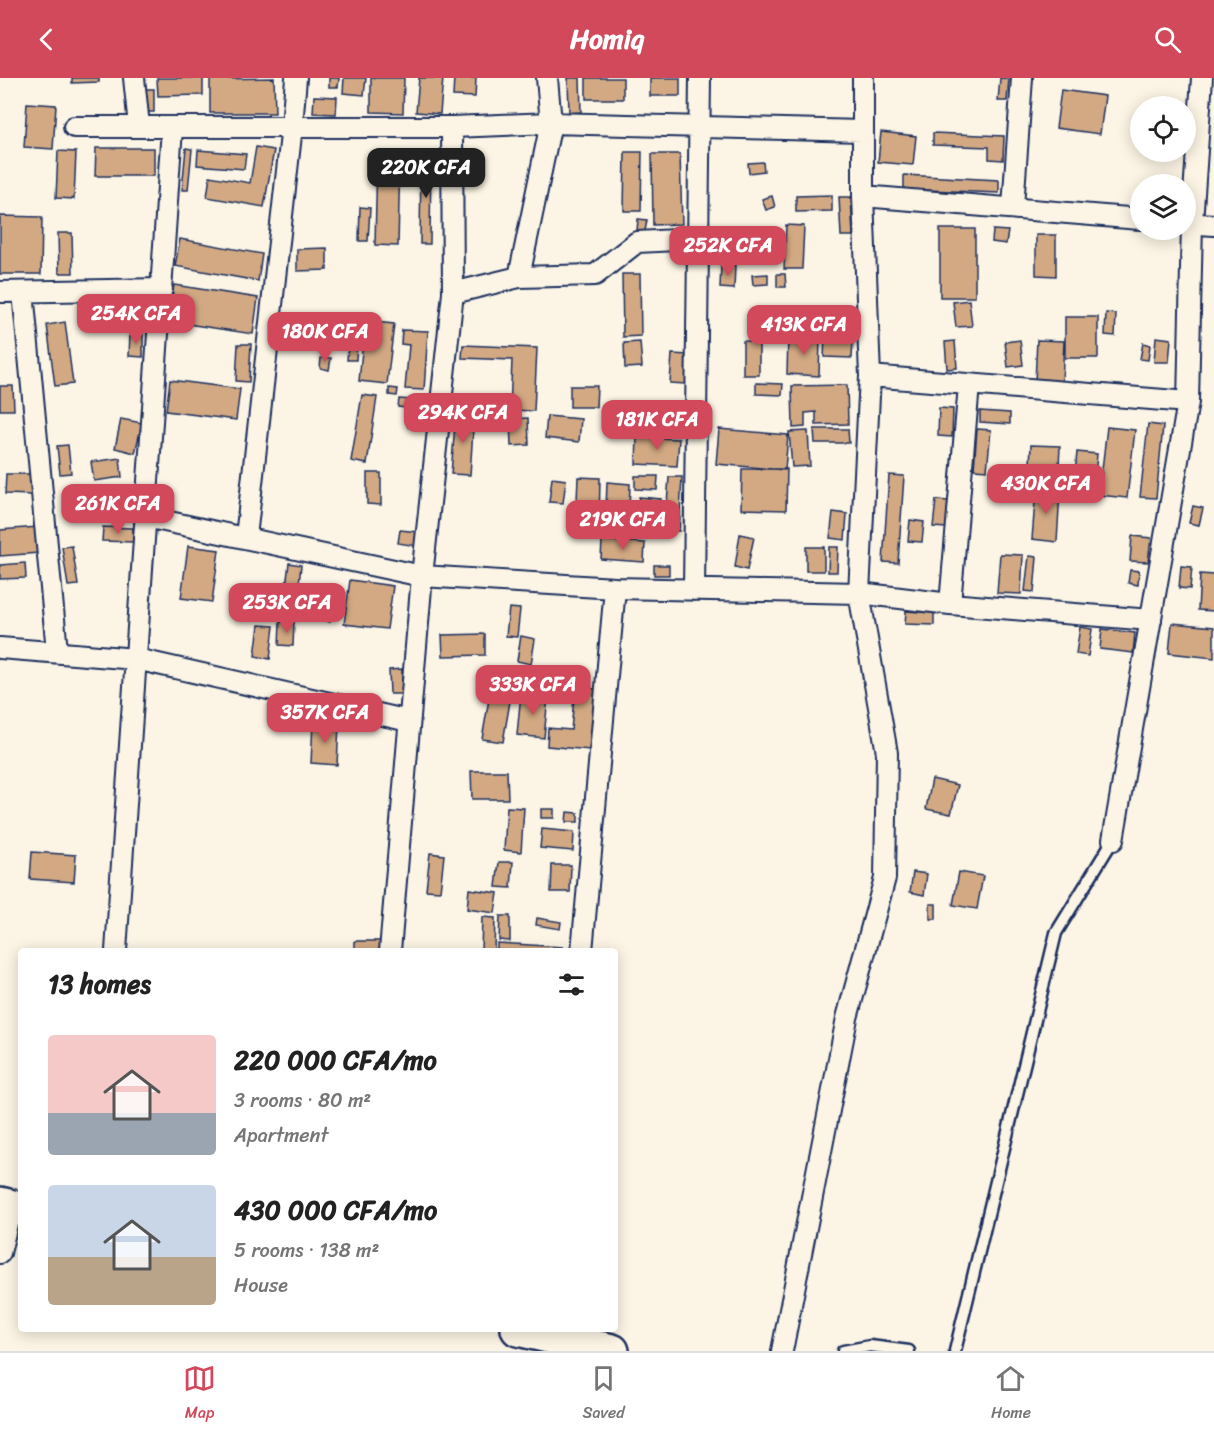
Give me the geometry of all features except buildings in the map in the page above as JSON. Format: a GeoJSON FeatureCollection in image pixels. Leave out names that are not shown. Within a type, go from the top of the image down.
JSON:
{"type":"FeatureCollection","features":[{"type":"Feature","properties":{"kind":"highway"},"geometry":{"type":"LineString","coordinates":[[539,1332],[602,1350]]}},
{"type":"Feature","properties":{"kind":"street"},"geometry":{"type":"LineString","coordinates":[[134,78],[139,126]]}},
{"type":"Feature","properties":{"kind":"street"},"geometry":{"type":"LineString","coordinates":[[246,537],[296,78]]}},
{"type":"Feature","properties":{"kind":"street"},"geometry":{"type":"LineString","coordinates":[[519,277],[551,123],[548,78]]}},
{"type":"Feature","properties":{"kind":"street"},"geometry":{"type":"LineString","coordinates":[[694,590],[700,78]]}},
{"type":"Feature","properties":{"kind":"street"},"geometry":{"type":"LineString","coordinates":[[783,1351],[847,1018],[885,878],[887,753],[859,593],[870,376],[863,196],[863,78]]}},
{"type":"Feature","properties":{"kind":"street"},"geometry":{"type":"LineString","coordinates":[[1013,207],[1022,78]]}},
{"type":"Feature","properties":{"kind":"street"},"geometry":{"type":"LineString","coordinates":[[1193,174],[1202,78]]}},
{"type":"Feature","properties":{"kind":"street"},"geometry":{"type":"LineString","coordinates":[[74,127],[452,128],[551,123],[862,131]]}},
{"type":"Feature","properties":{"kind":"street"},"geometry":{"type":"LineString","coordinates":[[116,948],[172,128]]}},
{"type":"Feature","properties":{"kind":"street"},"geometry":{"type":"LineString","coordinates":[[390,948],[422,576],[453,292],[452,128]]}},
{"type":"Feature","properties":{"kind":"street"},"geometry":{"type":"LineString","coordinates":[[863,196],[1130,218]]}},
{"type":"Feature","properties":{"kind":"street"},"geometry":{"type":"LineString","coordinates":[[1196,224],[1214,225]]}},
{"type":"Feature","properties":{"kind":"street"},"geometry":{"type":"LineString","coordinates":[[453,292],[519,277],[595,275],[637,243],[697,239]]}},
{"type":"Feature","properties":{"kind":"street"},"geometry":{"type":"LineString","coordinates":[[1113,840],[1188,402],[1189,240]]}},
{"type":"Feature","properties":{"kind":"street"},"geometry":{"type":"LineString","coordinates":[[0,292],[162,289]]}},
{"type":"Feature","properties":{"kind":"street"},"geometry":{"type":"LineString","coordinates":[[23,292],[57,651]]}},
{"type":"Feature","properties":{"kind":"street"},"geometry":{"type":"LineString","coordinates":[[870,376],[1188,402]]}},
{"type":"Feature","properties":{"kind":"street"},"geometry":{"type":"LineString","coordinates":[[950,604],[969,385]]}},
{"type":"Feature","properties":{"kind":"street"},"geometry":{"type":"LineString","coordinates":[[146,517],[422,576],[615,588],[859,593],[950,604],[1151,620]]}},
{"type":"Feature","properties":{"kind":"street"},"geometry":{"type":"LineString","coordinates":[[582,948],[615,588]]}},
{"type":"Feature","properties":{"kind":"street"},"geometry":{"type":"LineString","coordinates":[[0,648],[136,659],[409,721]]}},
{"type":"Feature","properties":{"kind":"street"},"geometry":{"type":"LineString","coordinates":[[0,1253],[11,1207]]}},
{"type":"Feature","properties":{"kind":"lane"},"geometry":{"type":"LineString","coordinates":[[955,1351],[1056,933],[1113,840]]}},
{"type":"Feature","properties":{"kind":"lane"},"geometry":{"type":"LineString","coordinates":[[843,1351],[870,1346],[909,1351]]}}]}
